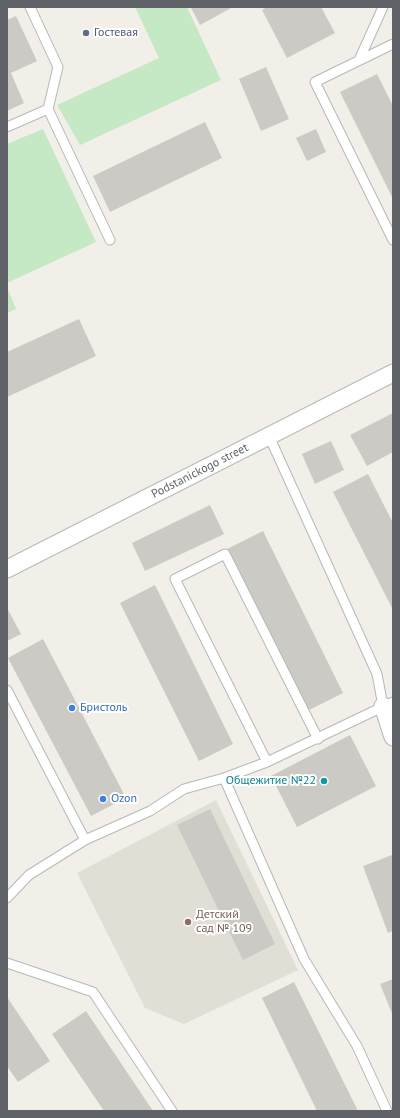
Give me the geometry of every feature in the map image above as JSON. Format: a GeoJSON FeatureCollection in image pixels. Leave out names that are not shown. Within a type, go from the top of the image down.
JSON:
{"type":"FeatureCollection","features":[{"type":"Feature","properties":{"kind":"street","name":"Podstanickogo street"},"geometry":{"type":"LineString","coordinates":[[7,568],[393,373]]}},
{"type":"Feature","properties":{"kind":"street"},"geometry":{"type":"LineString","coordinates":[[388,704],[393,737]]}},
{"type":"Feature","properties":{"kind":"lane"},"geometry":{"type":"LineString","coordinates":[[30,7],[58,67],[48,109],[110,240]]}},
{"type":"Feature","properties":{"kind":"lane"},"geometry":{"type":"LineString","coordinates":[[359,60],[383,7]]}},
{"type":"Feature","properties":{"kind":"lane"},"geometry":{"type":"LineString","coordinates":[[393,44],[315,82],[393,240]]}},
{"type":"Feature","properties":{"kind":"lane"},"geometry":{"type":"LineString","coordinates":[[7,127],[48,109]]}},
{"type":"Feature","properties":{"kind":"lane"},"geometry":{"type":"LineString","coordinates":[[7,898],[29,875],[85,840],[150,810],[184,789],[224,778],[267,762],[318,739],[388,704],[377,674],[269,436]]}},
{"type":"Feature","properties":{"kind":"lane"},"geometry":{"type":"LineString","coordinates":[[267,762],[175,579],[225,554],[318,739]]}},
{"type":"Feature","properties":{"kind":"lane"},"geometry":{"type":"LineString","coordinates":[[7,690],[85,840]]}},
{"type":"Feature","properties":{"kind":"lane"},"geometry":{"type":"LineString","coordinates":[[224,778],[304,960],[357,1046],[387,1111]]}},
{"type":"Feature","properties":{"kind":"lane"},"geometry":{"type":"LineString","coordinates":[[7,963],[92,992],[172,1111]]}},
{"type":"Feature","properties":{"kind":"shaded area","name":"Детский сад № 109"},"geometry":{"type":"Polygon","coordinates":[[[216,800],[298,970],[184,1024],[145,1008],[77,873],[216,800]]]}},
{"type":"Feature","properties":{"kind":"green space"},"geometry":{"type":"Polygon","coordinates":[[[135,7],[187,7],[221,80],[80,145],[57,105],[159,58],[135,7]]]}},
{"type":"Feature","properties":{"kind":"green space"},"geometry":{"type":"Polygon","coordinates":[[[43,129],[96,242],[7,283],[7,144],[43,129]]]}},
{"type":"Feature","properties":{"kind":"green space"},"geometry":{"type":"Polygon","coordinates":[[[7,287],[16,309],[7,313],[7,287]]]}},
{"type":"Feature","properties":{"kind":"building"},"geometry":{"type":"Polygon","coordinates":[[[233,7],[200,25],[191,8],[233,7]]]}},
{"type":"Feature","properties":{"kind":"building"},"geometry":{"type":"Polygon","coordinates":[[[267,7],[321,7],[335,33],[287,58],[262,10],[267,7]]]}},
{"type":"Feature","properties":{"kind":"building"},"geometry":{"type":"Polygon","coordinates":[[[16,16],[37,61],[11,73],[24,103],[7,111],[7,20],[16,16]]]}},
{"type":"Feature","properties":{"kind":"building"},"geometry":{"type":"Polygon","coordinates":[[[266,67],[289,119],[261,131],[239,79],[266,67]]]}},
{"type":"Feature","properties":{"kind":"building"},"geometry":{"type":"Polygon","coordinates":[[[377,74],[393,106],[393,199],[340,92],[377,74]]]}},
{"type":"Feature","properties":{"kind":"building"},"geometry":{"type":"Polygon","coordinates":[[[205,122],[222,158],[110,212],[93,176],[205,122]]]}},
{"type":"Feature","properties":{"kind":"building"},"geometry":{"type":"Polygon","coordinates":[[[316,129],[326,152],[307,161],[296,138],[316,129]]]}},
{"type":"Feature","properties":{"kind":"building"},"geometry":{"type":"Polygon","coordinates":[[[79,319],[96,356],[7,397],[7,352],[79,319]]]}},
{"type":"Feature","properties":{"kind":"building"},"geometry":{"type":"Polygon","coordinates":[[[393,413],[393,452],[367,466],[350,435],[393,413]]]}},
{"type":"Feature","properties":{"kind":"building"},"geometry":{"type":"Polygon","coordinates":[[[331,441],[344,470],[315,484],[302,454],[331,441]]]}},
{"type":"Feature","properties":{"kind":"building"},"geometry":{"type":"Polygon","coordinates":[[[368,474],[393,523],[393,610],[333,492],[368,474]]]}},
{"type":"Feature","properties":{"kind":"building"},"geometry":{"type":"Polygon","coordinates":[[[210,505],[224,534],[145,571],[132,543],[210,505]]]}},
{"type":"Feature","properties":{"kind":"building"},"geometry":{"type":"Polygon","coordinates":[[[263,531],[343,693],[307,711],[227,549],[263,531]]]}},
{"type":"Feature","properties":{"kind":"building"},"geometry":{"type":"Polygon","coordinates":[[[155,585],[233,744],[199,761],[120,603],[155,585]]]}},
{"type":"Feature","properties":{"kind":"building"},"geometry":{"type":"Polygon","coordinates":[[[7,608],[21,634],[7,641],[7,608]]]}},
{"type":"Feature","properties":{"kind":"building"},"geometry":{"type":"Polygon","coordinates":[[[43,639],[126,798],[91,816],[8,658],[43,639]]]}},
{"type":"Feature","properties":{"kind":"building","name":"Общежитие №22"},"geometry":{"type":"Polygon","coordinates":[[[350,735],[376,786],[297,827],[271,776],[350,735]]]}},
{"type":"Feature","properties":{"kind":"building"},"geometry":{"type":"Polygon","coordinates":[[[210,809],[275,944],[243,960],[177,825],[210,809]]]}},
{"type":"Feature","properties":{"kind":"building"},"geometry":{"type":"Polygon","coordinates":[[[392,855],[393,931],[388,933],[363,866],[392,855]]]}},
{"type":"Feature","properties":{"kind":"building"},"geometry":{"type":"Polygon","coordinates":[[[393,979],[393,1016],[380,984],[393,979]]]}},
{"type":"Feature","properties":{"kind":"building"},"geometry":{"type":"Polygon","coordinates":[[[294,982],[358,1111],[317,1111],[262,998],[294,982]]]}},
{"type":"Feature","properties":{"kind":"building"},"geometry":{"type":"Polygon","coordinates":[[[7,997],[50,1061],[18,1082],[7,1066],[7,997]]]}},
{"type":"Feature","properties":{"kind":"building"},"geometry":{"type":"Polygon","coordinates":[[[86,1011],[153,1111],[104,1111],[52,1034],[86,1011]]]}},
{"type":"Feature","properties":{"kind":"place","name":"Гостевая"},"geometry":{"type":"Point","coordinates":[86,33]}},
{"type":"Feature","properties":{"kind":"place","name":"Бристоль"},"geometry":{"type":"Point","coordinates":[72,708]}},
{"type":"Feature","properties":{"kind":"place","name":"Общежитие №22"},"geometry":{"type":"Point","coordinates":[324,781]}},
{"type":"Feature","properties":{"kind":"place","name":"Ozon"},"geometry":{"type":"Point","coordinates":[103,799]}},
{"type":"Feature","properties":{"kind":"place","name":"Детский сад № 109"},"geometry":{"type":"Point","coordinates":[188,922]}}]}
